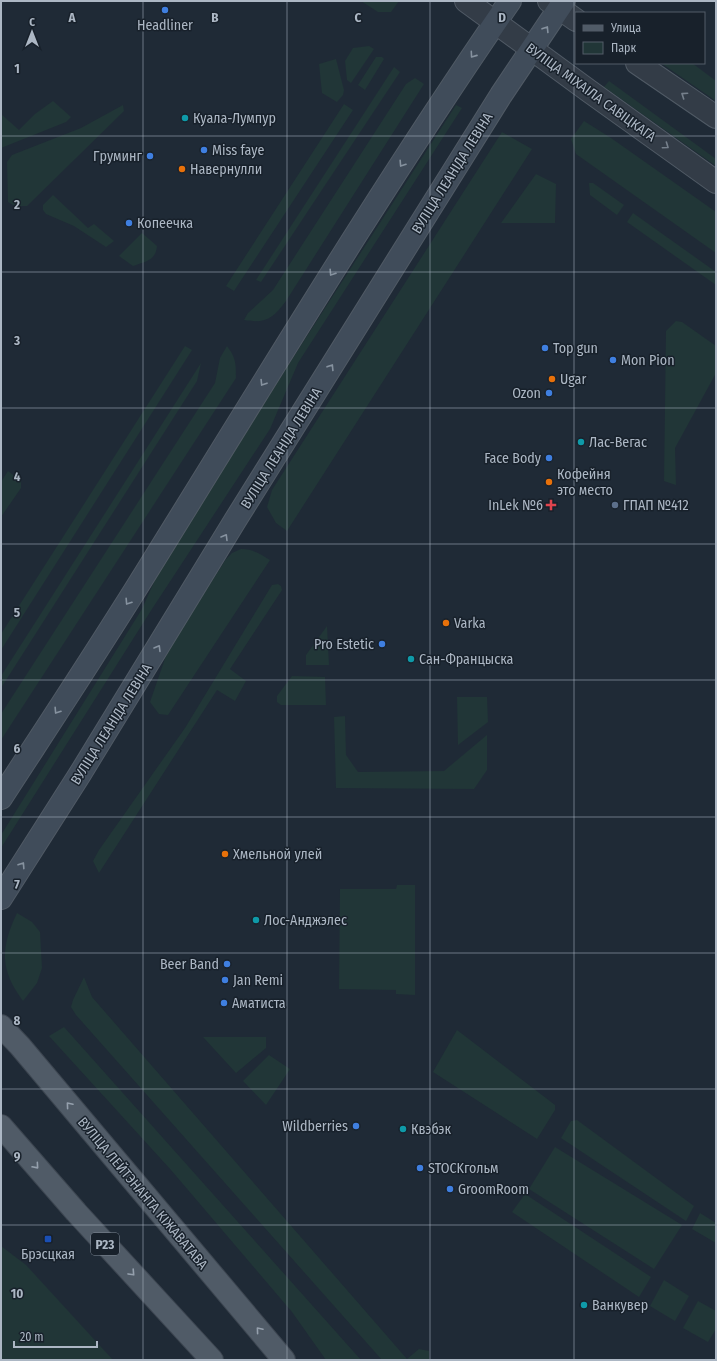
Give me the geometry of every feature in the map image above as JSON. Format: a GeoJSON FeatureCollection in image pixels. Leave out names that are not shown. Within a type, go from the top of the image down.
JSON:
{"type":"FeatureCollection","features":[{"type":"Feature","properties":{"kind":"main road"},"geometry":{"type":"LineString","coordinates":[[1,798],[149,569],[280,356],[448,92],[510,1]]}},
{"type":"Feature","properties":{"kind":"main road","name":"ВУЛІЦА ЛЕАНІДА ЛЕВІНА"},"geometry":{"type":"LineString","coordinates":[[1,898],[80,774],[236,519],[501,95],[562,7]]}},
{"type":"Feature","properties":{"kind":"main road","name":"ВУЛІЦА ЛЕЙТЭНАНТА КІЖАВАТАВА"},"geometry":{"type":"LineString","coordinates":[[1,1026],[24,1051],[284,1360]]}},
{"type":"Feature","properties":{"kind":"main road","name":"Р23"},"geometry":{"type":"LineString","coordinates":[[1,1126],[76,1212],[212,1360]]}},
{"type":"Feature","properties":{"kind":"street","name":"ВУЛІЦА МІХАІЛА САВІЦКАГА"},"geometry":{"type":"LineString","coordinates":[[466,1],[716,182]]}},
{"type":"Feature","properties":{"kind":"street"},"geometry":{"type":"LineString","coordinates":[[638,64],[716,117]]}},
{"type":"Feature","properties":{"kind":"green space"},"geometry":{"type":"Polygon","coordinates":[[[361,1],[399,1],[391,12],[378,12],[361,1]]]}},
{"type":"Feature","properties":{"kind":"green space"},"geometry":{"type":"Polygon","coordinates":[[[369,46],[374,49],[351,83],[347,80],[345,61],[353,48],[369,46]]]}},
{"type":"Feature","properties":{"kind":"green space"},"geometry":{"type":"Polygon","coordinates":[[[376,57],[382,57],[384,59],[365,90],[358,85],[376,57]]]}},
{"type":"Feature","properties":{"kind":"green space"},"geometry":{"type":"Polygon","coordinates":[[[336,59],[344,90],[343,95],[337,102],[322,93],[319,64],[336,59]]]}},
{"type":"Feature","properties":{"kind":"green space"},"geometry":{"type":"Polygon","coordinates":[[[662,64],[693,64],[716,81],[716,101],[662,64]]]}},
{"type":"Feature","properties":{"kind":"green space"},"geometry":{"type":"Polygon","coordinates":[[[394,67],[400,72],[261,282],[256,280],[394,67]]]}},
{"type":"Feature","properties":{"kind":"green space"},"geometry":{"type":"Polygon","coordinates":[[[415,78],[424,84],[286,301],[273,316],[258,321],[244,320],[248,313],[273,290],[406,84],[415,78]]]}},
{"type":"Feature","properties":{"kind":"green space"},"geometry":{"type":"Polygon","coordinates":[[[609,81],[716,159],[716,166],[604,87],[609,81]]]}},
{"type":"Feature","properties":{"kind":"green space"},"geometry":{"type":"Polygon","coordinates":[[[53,101],[71,117],[66,122],[1,148],[1,114],[19,130],[35,114],[53,101]]]}},
{"type":"Feature","properties":{"kind":"green space"},"geometry":{"type":"Polygon","coordinates":[[[344,104],[353,110],[234,291],[226,286],[344,104]]]}},
{"type":"Feature","properties":{"kind":"green space"},"geometry":{"type":"Polygon","coordinates":[[[123,105],[124,111],[27,206],[15,206],[8,202],[7,162],[12,155],[81,128],[123,105]]]}},
{"type":"Feature","properties":{"kind":"green space"},"geometry":{"type":"Polygon","coordinates":[[[456,105],[462,108],[298,363],[270,429],[152,609],[1,848],[1,835],[142,609],[167,553],[456,105]]]}},
{"type":"Feature","properties":{"kind":"green space"},"geometry":{"type":"Polygon","coordinates":[[[584,121],[611,138],[716,212],[716,253],[576,154],[571,139],[584,121]]]}},
{"type":"Feature","properties":{"kind":"green space"},"geometry":{"type":"Polygon","coordinates":[[[502,132],[532,149],[287,531],[276,523],[267,507],[272,490],[502,132]]]}},
{"type":"Feature","properties":{"kind":"green space"},"geometry":{"type":"Polygon","coordinates":[[[536,174],[556,184],[555,223],[501,223],[536,174]]]}},
{"type":"Feature","properties":{"kind":"green space"},"geometry":{"type":"Polygon","coordinates":[[[589,183],[593,183],[624,205],[617,215],[590,195],[589,183]]]}},
{"type":"Feature","properties":{"kind":"green space"},"geometry":{"type":"Polygon","coordinates":[[[53,195],[88,228],[94,224],[114,241],[106,247],[74,226],[46,214],[43,210],[43,205],[53,195]]]}},
{"type":"Feature","properties":{"kind":"green space"},"geometry":{"type":"Polygon","coordinates":[[[633,213],[716,272],[716,285],[627,222],[633,213]]]}},
{"type":"Feature","properties":{"kind":"green space"},"geometry":{"type":"Polygon","coordinates":[[[142,233],[157,246],[156,251],[149,260],[133,266],[119,256],[142,233]]]}},
{"type":"Feature","properties":{"kind":"green space"},"geometry":{"type":"Polygon","coordinates":[[[676,321],[682,322],[716,346],[716,373],[675,448],[676,485],[664,481],[666,331],[676,321]]]}},
{"type":"Feature","properties":{"kind":"green space"},"geometry":{"type":"Polygon","coordinates":[[[185,346],[192,350],[1,650],[1,634],[185,346]]]}},
{"type":"Feature","properties":{"kind":"green space"},"geometry":{"type":"Polygon","coordinates":[[[227,346],[235,361],[236,378],[1,740],[1,714],[215,383],[220,358],[227,346]]]}},
{"type":"Feature","properties":{"kind":"green space"},"geometry":{"type":"Polygon","coordinates":[[[201,363],[197,381],[1,688],[1,676],[201,363]]]}},
{"type":"Feature","properties":{"kind":"green space"},"geometry":{"type":"Polygon","coordinates":[[[8,471],[21,481],[21,488],[1,517],[1,482],[8,471]]]}},
{"type":"Feature","properties":{"kind":"green space"},"geometry":{"type":"Polygon","coordinates":[[[241,549],[253,551],[270,560],[168,715],[159,714],[150,702],[168,650],[226,559],[232,553],[241,549]]]}},
{"type":"Feature","properties":{"kind":"green space"},"geometry":{"type":"Polygon","coordinates":[[[278,584],[281,586],[282,590],[230,669],[246,681],[235,701],[217,690],[99,873],[93,861],[99,850],[185,728],[272,585],[278,584]]]}},
{"type":"Feature","properties":{"kind":"green space"},"geometry":{"type":"Polygon","coordinates":[[[327,626],[329,665],[306,665],[306,655],[327,626]]]}},
{"type":"Feature","properties":{"kind":"green space"},"geometry":{"type":"Polygon","coordinates":[[[292,676],[325,677],[326,705],[281,705],[277,702],[277,696],[292,676]]]}},
{"type":"Feature","properties":{"kind":"green space"},"geometry":{"type":"Polygon","coordinates":[[[457,697],[487,697],[488,722],[458,745],[457,697]]]}},
{"type":"Feature","properties":{"kind":"green space"},"geometry":{"type":"Polygon","coordinates":[[[345,716],[346,755],[358,772],[444,771],[487,735],[487,770],[474,789],[336,788],[334,717],[345,716]]]}},
{"type":"Feature","properties":{"kind":"green space"},"geometry":{"type":"Polygon","coordinates":[[[397,885],[415,885],[415,995],[396,994],[396,990],[339,989],[340,889],[396,889],[397,885]]]}},
{"type":"Feature","properties":{"kind":"green space"},"geometry":{"type":"Polygon","coordinates":[[[17,913],[32,922],[40,932],[42,968],[37,983],[23,1001],[15,990],[10,979],[5,959],[5,948],[11,926],[17,913]]]}},
{"type":"Feature","properties":{"kind":"green space"},"geometry":{"type":"Polygon","coordinates":[[[84,977],[92,997],[407,1359],[419,1349],[429,1351],[429,1360],[382,1360],[76,1015],[71,1007],[84,977]]]}},
{"type":"Feature","properties":{"kind":"green space"},"geometry":{"type":"Polygon","coordinates":[[[64,1027],[361,1360],[326,1360],[292,1312],[171,1170],[49,1036],[64,1027]]]}},
{"type":"Feature","properties":{"kind":"green space"},"geometry":{"type":"Polygon","coordinates":[[[457,1030],[555,1105],[555,1110],[537,1139],[433,1072],[457,1030]]]}},
{"type":"Feature","properties":{"kind":"green space"},"geometry":{"type":"Polygon","coordinates":[[[203,1037],[266,1037],[266,1048],[236,1073],[203,1037]]]}},
{"type":"Feature","properties":{"kind":"green space"},"geometry":{"type":"Polygon","coordinates":[[[269,1055],[290,1069],[266,1105],[243,1081],[269,1055]]]}},
{"type":"Feature","properties":{"kind":"green space"},"geometry":{"type":"Polygon","coordinates":[[[577,1120],[694,1206],[686,1221],[561,1138],[571,1121],[577,1120]]]}},
{"type":"Feature","properties":{"kind":"green space"},"geometry":{"type":"Polygon","coordinates":[[[555,1147],[682,1225],[654,1269],[529,1189],[555,1147]]]}},
{"type":"Feature","properties":{"kind":"green space"},"geometry":{"type":"Polygon","coordinates":[[[525,1194],[651,1277],[639,1297],[512,1212],[525,1194]]]}},
{"type":"Feature","properties":{"kind":"green space"},"geometry":{"type":"Polygon","coordinates":[[[700,1213],[716,1223],[716,1243],[692,1229],[700,1213]]]}},
{"type":"Feature","properties":{"kind":"green space"},"geometry":{"type":"Polygon","coordinates":[[[1,1246],[26,1265],[113,1360],[1,1360],[1,1246]]]}},
{"type":"Feature","properties":{"kind":"green space"},"geometry":{"type":"Polygon","coordinates":[[[664,1280],[689,1296],[675,1321],[650,1306],[664,1280]]]}},
{"type":"Feature","properties":{"kind":"green space"},"geometry":{"type":"Polygon","coordinates":[[[698,1301],[716,1311],[716,1329],[708,1342],[683,1328],[698,1301]]]}},
{"type":"Feature","properties":{"kind":"place","name":"Headliner"},"geometry":{"type":"Point","coordinates":[165,10]}},
{"type":"Feature","properties":{"kind":"place","name":"Куала-Лумпур"},"geometry":{"type":"Point","coordinates":[185,118]}},
{"type":"Feature","properties":{"kind":"place","name":"Miss faye"},"geometry":{"type":"Point","coordinates":[204,150]}},
{"type":"Feature","properties":{"kind":"place","name":"Груминг"},"geometry":{"type":"Point","coordinates":[150,156]}},
{"type":"Feature","properties":{"kind":"place","name":"Навернулли"},"geometry":{"type":"Point","coordinates":[182,169]}},
{"type":"Feature","properties":{"kind":"place","name":"Копеечка"},"geometry":{"type":"Point","coordinates":[129,223]}},
{"type":"Feature","properties":{"kind":"place","name":"Top gun"},"geometry":{"type":"Point","coordinates":[545,348]}},
{"type":"Feature","properties":{"kind":"place","name":"Mon Pion"},"geometry":{"type":"Point","coordinates":[613,360]}},
{"type":"Feature","properties":{"kind":"place","name":"Ugar"},"geometry":{"type":"Point","coordinates":[552,379]}},
{"type":"Feature","properties":{"kind":"place","name":"Ozon"},"geometry":{"type":"Point","coordinates":[549,393]}},
{"type":"Feature","properties":{"kind":"place","name":"Лас-Вегас"},"geometry":{"type":"Point","coordinates":[581,442]}},
{"type":"Feature","properties":{"kind":"place","name":"Face Body"},"geometry":{"type":"Point","coordinates":[549,458]}},
{"type":"Feature","properties":{"kind":"place","name":"Кофейня это место"},"geometry":{"type":"Point","coordinates":[549,482]}},
{"type":"Feature","properties":{"kind":"place","name":"InLek №6"},"geometry":{"type":"Point","coordinates":[551,505]}},
{"type":"Feature","properties":{"kind":"place","name":"ГПАП №412"},"geometry":{"type":"Point","coordinates":[615,505]}},
{"type":"Feature","properties":{"kind":"place","name":"Varka"},"geometry":{"type":"Point","coordinates":[446,623]}},
{"type":"Feature","properties":{"kind":"place","name":"Pro Estetic"},"geometry":{"type":"Point","coordinates":[382,644]}},
{"type":"Feature","properties":{"kind":"place","name":"Сан-Францыска"},"geometry":{"type":"Point","coordinates":[411,659]}},
{"type":"Feature","properties":{"kind":"place","name":"Хмельной улей"},"geometry":{"type":"Point","coordinates":[225,854]}},
{"type":"Feature","properties":{"kind":"place","name":"Лос-Анджэлес"},"geometry":{"type":"Point","coordinates":[256,920]}},
{"type":"Feature","properties":{"kind":"place","name":"Beer Band"},"geometry":{"type":"Point","coordinates":[227,964]}},
{"type":"Feature","properties":{"kind":"place","name":"Jan Remi"},"geometry":{"type":"Point","coordinates":[225,980]}},
{"type":"Feature","properties":{"kind":"place","name":"Аматиста"},"geometry":{"type":"Point","coordinates":[224,1003]}},
{"type":"Feature","properties":{"kind":"place","name":"Wildberries"},"geometry":{"type":"Point","coordinates":[356,1126]}},
{"type":"Feature","properties":{"kind":"place","name":"Квэбэк"},"geometry":{"type":"Point","coordinates":[403,1129]}},
{"type":"Feature","properties":{"kind":"place","name":"STOCKгольм"},"geometry":{"type":"Point","coordinates":[420,1168]}},
{"type":"Feature","properties":{"kind":"place","name":"GroomRoom"},"geometry":{"type":"Point","coordinates":[450,1189]}},
{"type":"Feature","properties":{"kind":"place","name":"Брэсцкая"},"geometry":{"type":"Point","coordinates":[48,1239]}},
{"type":"Feature","properties":{"kind":"place","name":"Ванкувер"},"geometry":{"type":"Point","coordinates":[584,1305]}}]}
